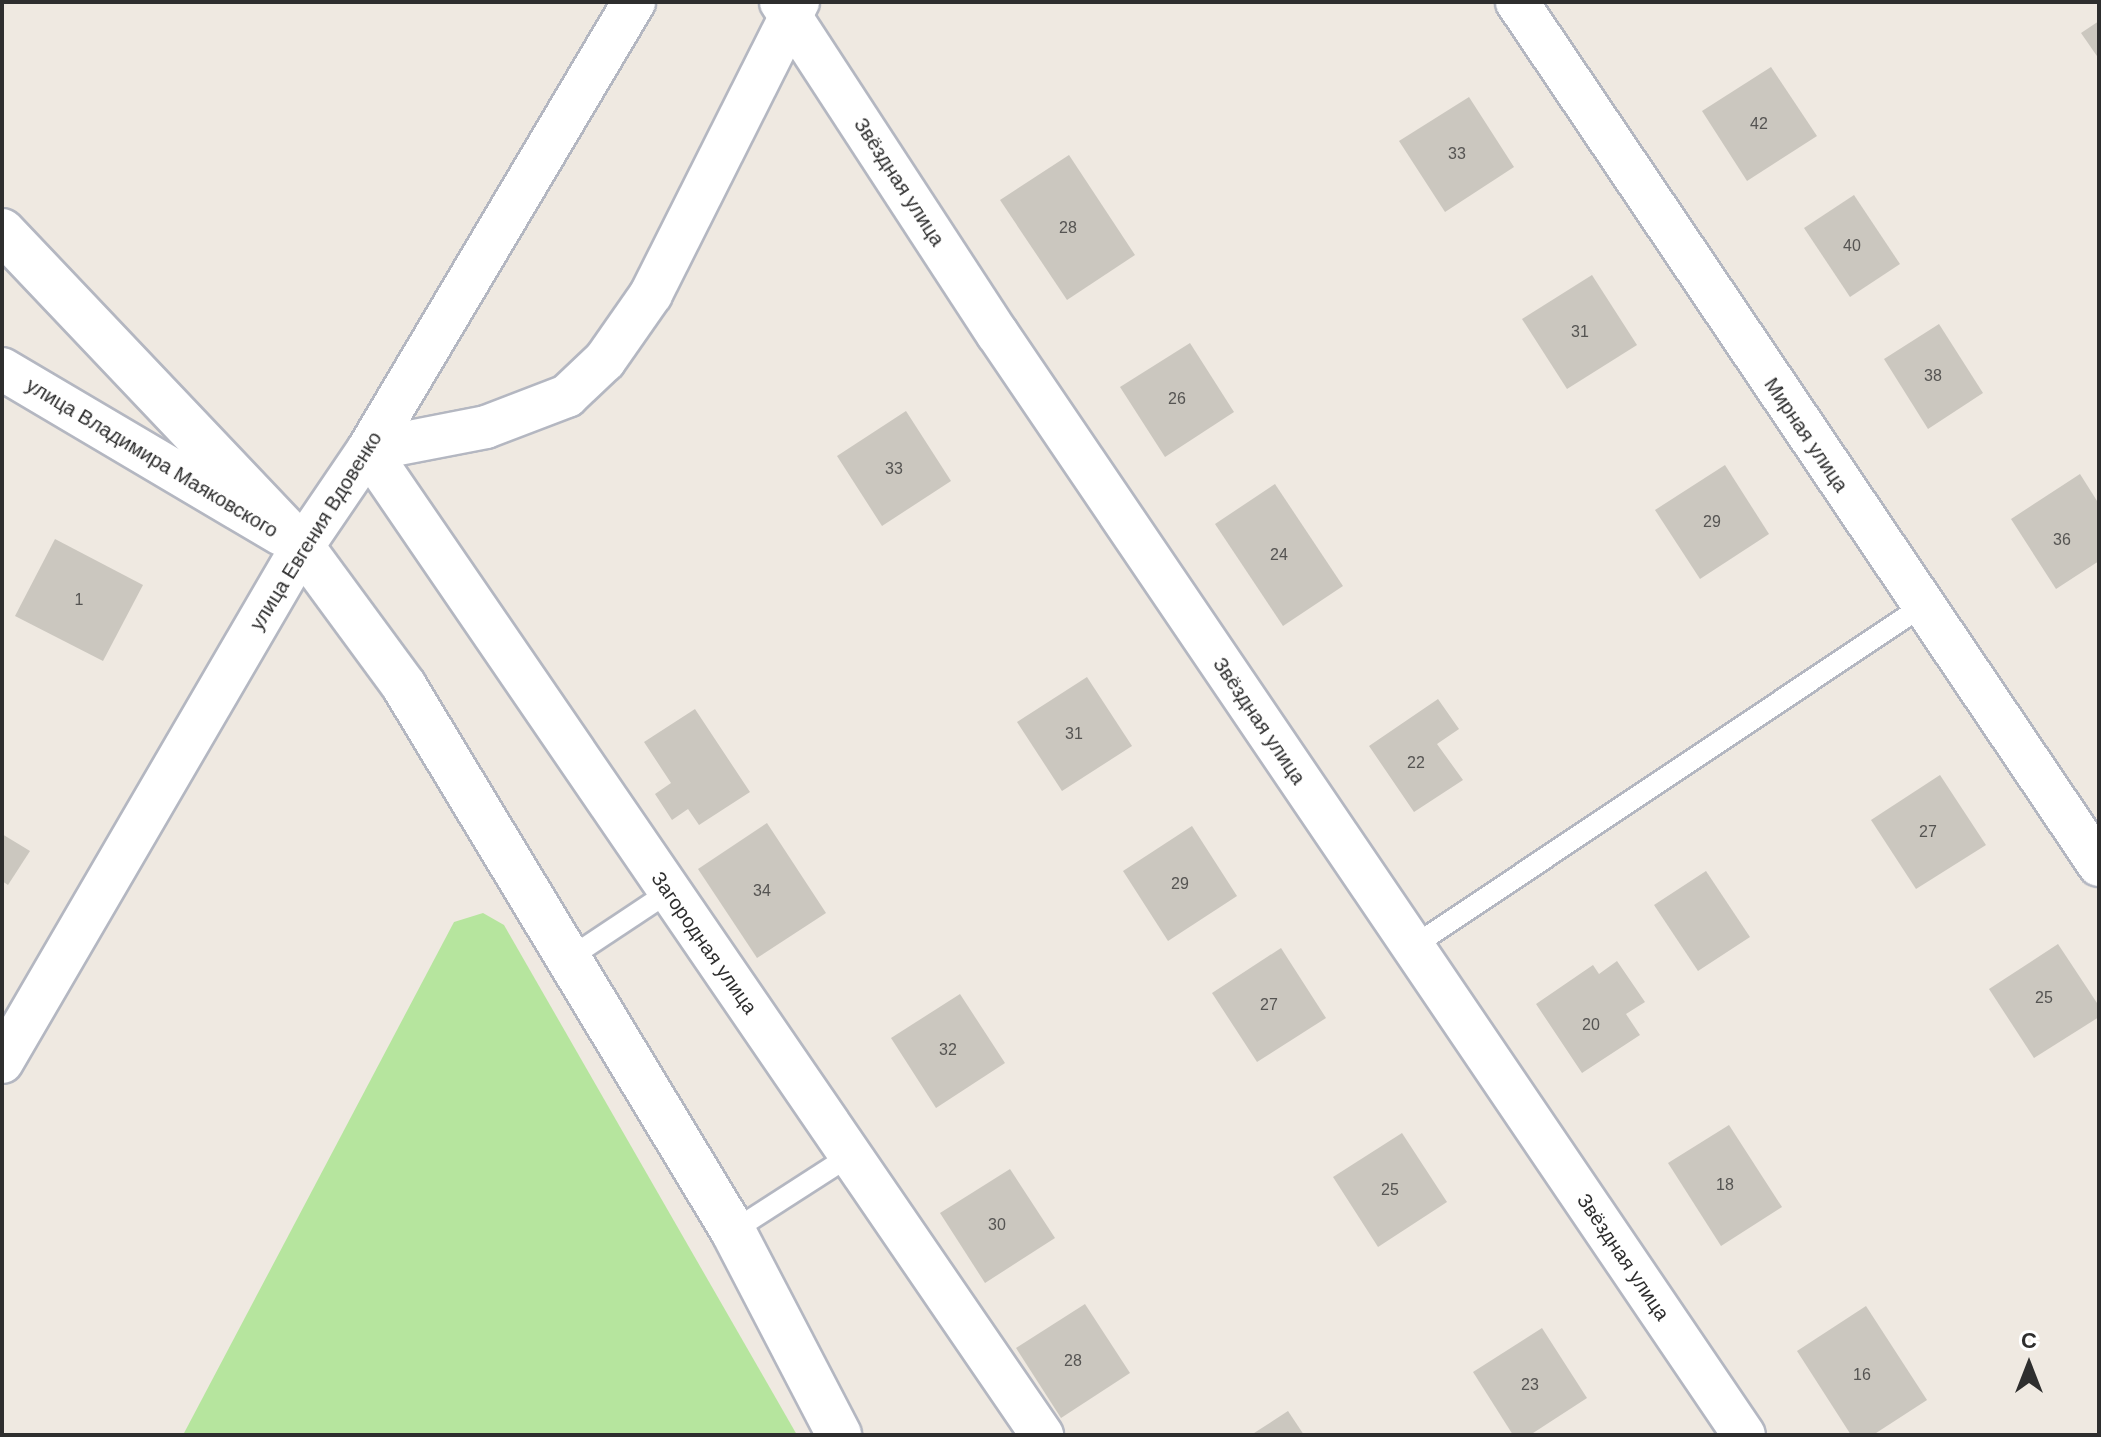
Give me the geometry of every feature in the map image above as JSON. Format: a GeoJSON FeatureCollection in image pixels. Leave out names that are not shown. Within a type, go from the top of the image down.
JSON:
{"type":"FeatureCollection","features":[{"type":"Feature","properties":{"kind":"street","name":"улица Евгения Вдовенко"},"geometry":{"type":"LineString","coordinates":[[2,1062],[302,547],[368,450],[634,2]]}},
{"type":"Feature","properties":{"kind":"street","name":"Мирная улица"},"geometry":{"type":"LineString","coordinates":[[1517,2],[1921,607],[2099,865]]}},
{"type":"Feature","properties":{"kind":"street"},"geometry":{"type":"LineString","coordinates":[[368,450],[486,427],[567,396],[605,360],[651,294],[790,6]]}},
{"type":"Feature","properties":{"kind":"street","name":"Звёздная улица"},"geometry":{"type":"LineString","coordinates":[[790,6],[997,333],[1744,1435]]}},
{"type":"Feature","properties":{"kind":"street"},"geometry":{"type":"LineString","coordinates":[[2,231],[302,547],[404,686],[571,957],[733,1231],[839,1435]]}},
{"type":"Feature","properties":{"kind":"street","name":"улица Владимира Маяковского"},"geometry":{"type":"LineString","coordinates":[[2,369],[302,547]]}},
{"type":"Feature","properties":{"kind":"street","name":"Загородная улица"},"geometry":{"type":"LineString","coordinates":[[368,450],[1042,1435]]}},
{"type":"Feature","properties":{"kind":"lane"},"geometry":{"type":"LineString","coordinates":[[1412,947],[1921,607]]}},
{"type":"Feature","properties":{"kind":"lane"},"geometry":{"type":"LineString","coordinates":[[571,957],[669,892]]}},
{"type":"Feature","properties":{"kind":"lane"},"geometry":{"type":"LineString","coordinates":[[733,1231],[851,1155]]}},
{"type":"Feature","properties":{"kind":"green space"},"geometry":{"type":"Polygon","coordinates":[[[483,913],[504,925],[797,1435],[183,1435],[454,922],[483,913]]]}},
{"type":"Feature","properties":{"kind":"building"},"geometry":{"type":"Polygon","coordinates":[[[2099,21],[2099,59],[2081,33],[2099,21]]]}},
{"type":"Feature","properties":{"kind":"building"},"geometry":{"type":"Polygon","coordinates":[[[1771,67],[1817,136],[1747,181],[1702,111],[1771,67]]]}},
{"type":"Feature","properties":{"kind":"building"},"geometry":{"type":"Polygon","coordinates":[[[1469,97],[1514,167],[1445,212],[1399,141],[1469,97]]]}},
{"type":"Feature","properties":{"kind":"building"},"geometry":{"type":"Polygon","coordinates":[[[1069,155],[1135,255],[1067,300],[1000,200],[1069,155]]]}},
{"type":"Feature","properties":{"kind":"building"},"geometry":{"type":"Polygon","coordinates":[[[1854,195],[1900,264],[1850,297],[1804,228],[1854,195]]]}},
{"type":"Feature","properties":{"kind":"building"},"geometry":{"type":"Polygon","coordinates":[[[1592,275],[1637,345],[1567,389],[1522,319],[1592,275]]]}},
{"type":"Feature","properties":{"kind":"building"},"geometry":{"type":"Polygon","coordinates":[[[1939,324],[1983,393],[1928,429],[1884,359],[1939,324]]]}},
{"type":"Feature","properties":{"kind":"building"},"geometry":{"type":"Polygon","coordinates":[[[1190,343],[1234,412],[1165,457],[1120,387],[1190,343]]]}},
{"type":"Feature","properties":{"kind":"building"},"geometry":{"type":"Polygon","coordinates":[[[906,411],[951,481],[882,526],[837,456],[906,411]]]}},
{"type":"Feature","properties":{"kind":"building"},"geometry":{"type":"Polygon","coordinates":[[[1725,465],[1769,534],[1700,579],[1655,510],[1725,465]]]}},
{"type":"Feature","properties":{"kind":"building"},"geometry":{"type":"Polygon","coordinates":[[[2080,474],[2099,504],[2099,561],[2056,589],[2011,519],[2080,474]]]}},
{"type":"Feature","properties":{"kind":"building"},"geometry":{"type":"Polygon","coordinates":[[[1275,484],[1343,586],[1283,626],[1215,524],[1275,484]]]}},
{"type":"Feature","properties":{"kind":"building"},"geometry":{"type":"Polygon","coordinates":[[[55,539],[143,585],[103,661],[15,616],[55,539]]]}},
{"type":"Feature","properties":{"kind":"building"},"geometry":{"type":"Polygon","coordinates":[[[1087,677],[1132,746],[1062,791],[1017,722],[1087,677]]]}},
{"type":"Feature","properties":{"kind":"building"},"geometry":{"type":"Polygon","coordinates":[[[1438,699],[1459,729],[1437,744],[1463,780],[1414,812],[1369,746],[1438,699]]]}},
{"type":"Feature","properties":{"kind":"building"},"geometry":{"type":"Polygon","coordinates":[[[695,709],[750,792],[699,825],[688,809],[672,820],[655,794],[671,783],[644,742],[695,709]]]}},
{"type":"Feature","properties":{"kind":"building"},"geometry":{"type":"Polygon","coordinates":[[[1940,775],[1986,845],[1916,889],[1871,820],[1940,775]]]}},
{"type":"Feature","properties":{"kind":"building"},"geometry":{"type":"Polygon","coordinates":[[[767,823],[826,913],[757,958],[698,869],[767,823]]]}},
{"type":"Feature","properties":{"kind":"building"},"geometry":{"type":"Polygon","coordinates":[[[1192,826],[1237,896],[1168,941],[1123,871],[1192,826]]]}},
{"type":"Feature","properties":{"kind":"building"},"geometry":{"type":"Polygon","coordinates":[[[2,834],[30,851],[8,885],[2,881],[2,834]]]}},
{"type":"Feature","properties":{"kind":"building"},"geometry":{"type":"Polygon","coordinates":[[[1706,871],[1750,937],[1698,971],[1654,905],[1706,871]]]}},
{"type":"Feature","properties":{"kind":"building"},"geometry":{"type":"Polygon","coordinates":[[[2058,944],[2099,1006],[2099,1017],[2034,1058],[1989,989],[2058,944]]]}},
{"type":"Feature","properties":{"kind":"building"},"geometry":{"type":"Polygon","coordinates":[[[1281,948],[1326,1018],[1257,1062],[1212,993],[1281,948]]]}},
{"type":"Feature","properties":{"kind":"building"},"geometry":{"type":"Polygon","coordinates":[[[1617,961],[1645,1002],[1626,1014],[1640,1035],[1582,1073],[1536,1004],[1593,965],[1599,974],[1617,961]]]}},
{"type":"Feature","properties":{"kind":"building"},"geometry":{"type":"Polygon","coordinates":[[[960,994],[1005,1063],[936,1108],[891,1038],[960,994]]]}},
{"type":"Feature","properties":{"kind":"building"},"geometry":{"type":"Polygon","coordinates":[[[1729,1125],[1782,1207],[1721,1246],[1668,1163],[1729,1125]]]}},
{"type":"Feature","properties":{"kind":"building"},"geometry":{"type":"Polygon","coordinates":[[[1402,1133],[1447,1202],[1378,1247],[1333,1177],[1402,1133]]]}},
{"type":"Feature","properties":{"kind":"building"},"geometry":{"type":"Polygon","coordinates":[[[1010,1169],[1055,1238],[985,1283],[940,1213],[1010,1169]]]}},
{"type":"Feature","properties":{"kind":"building"},"geometry":{"type":"Polygon","coordinates":[[[1085,1304],[1130,1373],[1061,1418],[1016,1348],[1085,1304]]]}},
{"type":"Feature","properties":{"kind":"building"},"geometry":{"type":"Polygon","coordinates":[[[1866,1306],[1927,1400],[1873,1435],[1851,1435],[1797,1351],[1866,1306]]]}},
{"type":"Feature","properties":{"kind":"building"},"geometry":{"type":"Polygon","coordinates":[[[1542,1328],[1587,1398],[1530,1435],[1513,1435],[1473,1372],[1542,1328]]]}},
{"type":"Feature","properties":{"kind":"building"},"geometry":{"type":"Polygon","coordinates":[[[1288,1411],[1304,1435],[1251,1435],[1288,1411]]]}}]}
